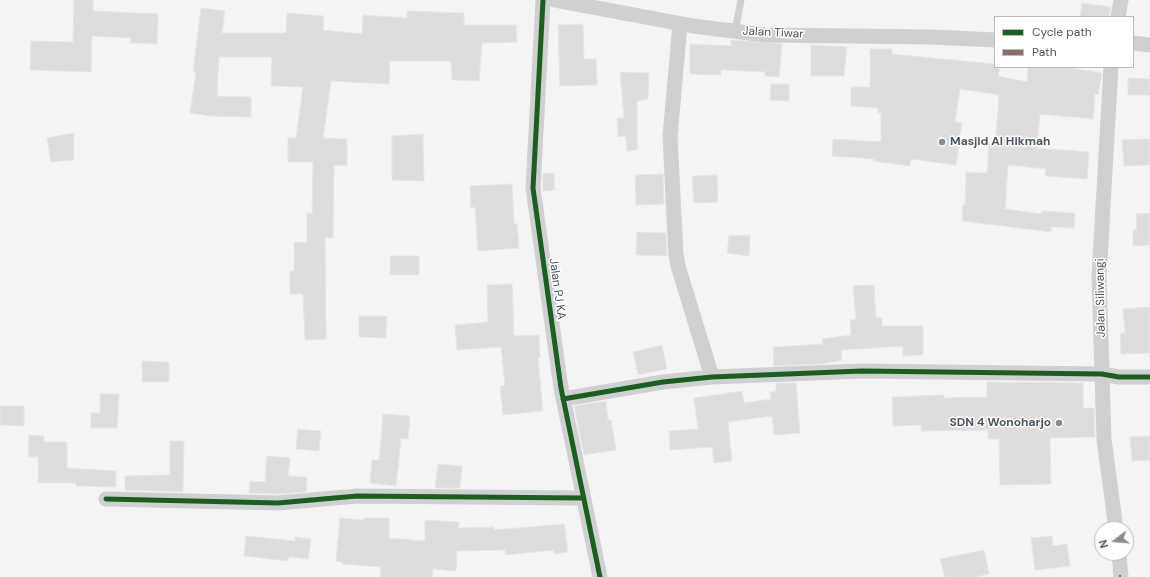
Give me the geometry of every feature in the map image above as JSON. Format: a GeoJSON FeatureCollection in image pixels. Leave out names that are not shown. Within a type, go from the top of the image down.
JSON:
{"type":"FeatureCollection","features":[{"type":"Feature","properties":{"kind":"street","name":"Jalan PJ KA"},"geometry":{"type":"LineString","coordinates":[[543,0],[533,188],[563,399],[600,577]]}},
{"type":"Feature","properties":{"kind":"street","name":"Jalan Tiwar"},"geometry":{"type":"LineString","coordinates":[[554,0],[680,24],[765,35],[933,37],[994,40]]}},
{"type":"Feature","properties":{"kind":"street"},"geometry":{"type":"LineString","coordinates":[[1118,16],[1121,0]]}},
{"type":"Feature","properties":{"kind":"street"},"geometry":{"type":"LineString","coordinates":[[680,24],[670,136],[676,254],[678,266],[712,377]]}},
{"type":"Feature","properties":{"kind":"street"},"geometry":{"type":"LineString","coordinates":[[1134,44],[1150,45]]}},
{"type":"Feature","properties":{"kind":"street","name":"Jalan Siliwangi"},"geometry":{"type":"LineString","coordinates":[[1111,68],[1100,277],[1104,439],[1115,521]]}},
{"type":"Feature","properties":{"kind":"street"},"geometry":{"type":"LineString","coordinates":[[563,399],[663,382],[712,377],[862,371],[1102,374],[1119,377],[1150,377]]}},
{"type":"Feature","properties":{"kind":"street"},"geometry":{"type":"LineString","coordinates":[[106,499],[278,504],[357,496],[583,498]]}},
{"type":"Feature","properties":{"kind":"street"},"geometry":{"type":"LineString","coordinates":[[1119,561],[1120,577]]}},
{"type":"Feature","properties":{"kind":"lane"},"geometry":{"type":"LineString","coordinates":[[735,31],[741,0]]}},
{"type":"Feature","properties":{"kind":"building"},"geometry":{"type":"Polygon","coordinates":[[[74,0],[93,0],[93,11],[158,14],[157,44],[130,43],[131,38],[92,36],[91,72],[30,70],[31,41],[73,42],[74,0]]]}},
{"type":"Feature","properties":{"kind":"building"},"geometry":{"type":"Polygon","coordinates":[[[1082,3],[1111,7],[1109,16],[1080,16],[1082,3]]]}},
{"type":"Feature","properties":{"kind":"building"},"geometry":{"type":"Polygon","coordinates":[[[201,8],[225,11],[222,33],[286,33],[287,13],[324,16],[323,30],[362,34],[363,15],[407,18],[407,11],[464,13],[464,25],[516,25],[517,42],[482,43],[479,81],[452,80],[451,61],[390,61],[389,84],[331,81],[323,138],[347,139],[347,166],[334,165],[333,238],[325,238],[326,339],[305,340],[303,294],[290,294],[290,271],[294,271],[294,242],[307,243],[307,213],[312,214],[313,162],[288,162],[288,138],[296,138],[303,87],[271,86],[272,57],[219,57],[217,96],[251,97],[251,117],[210,116],[190,113],[196,72],[193,72],[201,8]]]}},
{"type":"Feature","properties":{"kind":"building"},"geometry":{"type":"Polygon","coordinates":[[[583,24],[584,59],[596,59],[597,85],[560,86],[558,25],[583,24]]]}},
{"type":"Feature","properties":{"kind":"building"},"geometry":{"type":"Polygon","coordinates":[[[731,40],[782,44],[779,77],[765,76],[765,72],[721,70],[721,75],[690,74],[690,44],[731,46],[731,40]]]}},
{"type":"Feature","properties":{"kind":"building"},"geometry":{"type":"Polygon","coordinates":[[[811,45],[847,47],[844,76],[811,76],[811,45]]]}},
{"type":"Feature","properties":{"kind":"building"},"geometry":{"type":"Polygon","coordinates":[[[870,49],[892,49],[892,54],[994,64],[994,68],[1000,68],[998,76],[1027,82],[1028,68],[1071,68],[1102,73],[1098,95],[1095,94],[1093,119],[1040,114],[1037,148],[1089,152],[1087,179],[1045,176],[1046,169],[1008,165],[1005,209],[1042,214],[1042,211],[1075,213],[1074,228],[1051,227],[1051,232],[962,221],[963,205],[965,205],[966,172],[987,173],[989,144],[995,145],[999,95],[960,89],[955,122],[962,123],[956,165],[911,159],[910,166],[873,161],[874,159],[832,156],[833,139],[881,142],[881,113],[878,113],[878,108],[851,106],[851,87],[870,87],[870,49]]]}},
{"type":"Feature","properties":{"kind":"building"},"geometry":{"type":"Polygon","coordinates":[[[620,72],[649,73],[648,99],[637,101],[637,150],[627,151],[626,136],[618,137],[617,118],[624,118],[620,72]]]}},
{"type":"Feature","properties":{"kind":"building"},"geometry":{"type":"Polygon","coordinates":[[[1128,78],[1150,79],[1150,95],[1128,95],[1128,78]]]}},
{"type":"Feature","properties":{"kind":"building"},"geometry":{"type":"Polygon","coordinates":[[[771,84],[789,84],[789,101],[770,100],[771,84]]]}},
{"type":"Feature","properties":{"kind":"building"},"geometry":{"type":"Polygon","coordinates":[[[74,133],[74,160],[51,162],[47,138],[74,133]]]}},
{"type":"Feature","properties":{"kind":"building"},"geometry":{"type":"Polygon","coordinates":[[[423,134],[424,181],[392,180],[392,136],[423,134]]]}},
{"type":"Feature","properties":{"kind":"building"},"geometry":{"type":"Polygon","coordinates":[[[1150,139],[1150,165],[1124,166],[1122,140],[1150,139]]]}},
{"type":"Feature","properties":{"kind":"building"},"geometry":{"type":"Polygon","coordinates":[[[554,173],[555,190],[543,191],[543,174],[554,173]]]}},
{"type":"Feature","properties":{"kind":"building"},"geometry":{"type":"Polygon","coordinates":[[[663,174],[664,204],[636,205],[635,175],[663,174]]]}},
{"type":"Feature","properties":{"kind":"building"},"geometry":{"type":"Polygon","coordinates":[[[717,175],[718,202],[694,203],[692,176],[717,175]]]}},
{"type":"Feature","properties":{"kind":"building"},"geometry":{"type":"Polygon","coordinates":[[[512,184],[514,224],[517,224],[519,248],[478,251],[475,207],[471,208],[470,186],[512,184]]]}},
{"type":"Feature","properties":{"kind":"building"},"geometry":{"type":"Polygon","coordinates":[[[1150,213],[1150,245],[1133,246],[1133,230],[1137,230],[1136,214],[1150,213]]]}},
{"type":"Feature","properties":{"kind":"building"},"geometry":{"type":"Polygon","coordinates":[[[637,232],[666,233],[667,256],[636,255],[637,232]]]}},
{"type":"Feature","properties":{"kind":"building"},"geometry":{"type":"Polygon","coordinates":[[[750,235],[749,256],[727,253],[729,236],[750,235]]]}},
{"type":"Feature","properties":{"kind":"building"},"geometry":{"type":"Polygon","coordinates":[[[390,256],[419,256],[419,275],[390,275],[390,256]]]}},
{"type":"Feature","properties":{"kind":"building"},"geometry":{"type":"Polygon","coordinates":[[[512,284],[514,336],[539,335],[540,357],[538,358],[543,411],[503,415],[500,386],[505,385],[501,347],[457,350],[455,325],[488,322],[487,285],[512,284]]]}},
{"type":"Feature","properties":{"kind":"building"},"geometry":{"type":"Polygon","coordinates":[[[874,285],[876,318],[882,318],[882,326],[923,326],[923,355],[903,356],[903,346],[841,350],[842,360],[821,364],[774,366],[773,347],[823,344],[822,339],[851,335],[850,320],[856,319],[853,286],[874,285]]]}},
{"type":"Feature","properties":{"kind":"building"},"geometry":{"type":"Polygon","coordinates":[[[1150,307],[1150,353],[1121,354],[1120,333],[1125,333],[1123,309],[1150,307]]]}},
{"type":"Feature","properties":{"kind":"building"},"geometry":{"type":"Polygon","coordinates":[[[359,316],[387,316],[386,338],[359,337],[359,316]]]}},
{"type":"Feature","properties":{"kind":"building"},"geometry":{"type":"Polygon","coordinates":[[[662,345],[667,369],[638,375],[633,352],[662,345]]]}},
{"type":"Feature","properties":{"kind":"building"},"geometry":{"type":"Polygon","coordinates":[[[142,361],[169,362],[169,382],[142,382],[142,361]]]}},
{"type":"Feature","properties":{"kind":"building"},"geometry":{"type":"Polygon","coordinates":[[[987,382],[1083,383],[1083,408],[1094,408],[1095,437],[1050,438],[1051,484],[1000,485],[999,439],[988,439],[988,430],[921,431],[921,425],[893,426],[892,397],[944,395],[944,398],[987,397],[987,382]]]}},
{"type":"Feature","properties":{"kind":"building"},"geometry":{"type":"Polygon","coordinates":[[[776,383],[796,383],[800,433],[774,435],[772,416],[728,422],[732,461],[714,463],[712,447],[670,450],[669,431],[698,429],[694,398],[742,391],[744,403],[771,399],[770,392],[776,391],[776,383]]]}},
{"type":"Feature","properties":{"kind":"building"},"geometry":{"type":"Polygon","coordinates":[[[100,394],[119,394],[117,428],[91,428],[91,413],[100,413],[100,394]]]}},
{"type":"Feature","properties":{"kind":"building"},"geometry":{"type":"Polygon","coordinates":[[[606,401],[608,420],[611,420],[616,450],[584,455],[574,406],[606,401]]]}},
{"type":"Feature","properties":{"kind":"building"},"geometry":{"type":"Polygon","coordinates":[[[0,406],[24,406],[24,426],[0,425],[0,406]]]}},
{"type":"Feature","properties":{"kind":"building"},"geometry":{"type":"Polygon","coordinates":[[[383,414],[410,416],[408,439],[401,438],[396,486],[370,483],[372,460],[379,460],[383,414]]]}},
{"type":"Feature","properties":{"kind":"building"},"geometry":{"type":"Polygon","coordinates":[[[298,429],[321,431],[319,451],[296,449],[298,429]]]}},
{"type":"Feature","properties":{"kind":"building"},"geometry":{"type":"Polygon","coordinates":[[[29,435],[44,436],[44,442],[67,442],[67,468],[116,471],[116,487],[76,486],[76,483],[38,483],[38,457],[28,457],[29,435]]]}},
{"type":"Feature","properties":{"kind":"building"},"geometry":{"type":"Polygon","coordinates":[[[1150,436],[1150,460],[1132,461],[1130,437],[1150,436]]]}},
{"type":"Feature","properties":{"kind":"building"},"geometry":{"type":"Polygon","coordinates":[[[170,441],[184,441],[183,492],[125,490],[125,476],[170,475],[170,441]]]}},
{"type":"Feature","properties":{"kind":"building"},"geometry":{"type":"Polygon","coordinates":[[[267,456],[290,458],[288,476],[307,477],[306,492],[278,494],[249,493],[250,481],[265,482],[267,456]]]}},
{"type":"Feature","properties":{"kind":"building"},"geometry":{"type":"Polygon","coordinates":[[[438,464],[462,466],[460,488],[435,488],[438,464]]]}},
{"type":"Feature","properties":{"kind":"building"},"geometry":{"type":"Polygon","coordinates":[[[340,518],[364,520],[364,518],[389,518],[389,538],[425,541],[425,520],[459,522],[458,528],[494,527],[494,530],[564,524],[568,552],[554,554],[553,550],[505,555],[505,550],[457,551],[456,571],[433,569],[432,577],[380,577],[381,567],[342,564],[342,562],[336,561],[340,518]]]}},
{"type":"Feature","properties":{"kind":"building"},"geometry":{"type":"Polygon","coordinates":[[[246,536],[295,541],[295,537],[311,539],[308,559],[289,557],[288,561],[244,556],[246,536]]]}},
{"type":"Feature","properties":{"kind":"building"},"geometry":{"type":"Polygon","coordinates":[[[1052,536],[1053,546],[1067,544],[1070,566],[1035,570],[1031,538],[1052,536]]]}},
{"type":"Feature","properties":{"kind":"building"},"geometry":{"type":"Polygon","coordinates":[[[984,550],[989,574],[975,577],[945,577],[940,559],[984,550]]]}},
{"type":"Feature","properties":{"kind":"cycle path"},"geometry":{"type":"LineString","coordinates":[[543,0],[533,188],[561,388],[600,577]]}},
{"type":"Feature","properties":{"kind":"cycle path"},"geometry":{"type":"LineString","coordinates":[[563,399],[663,382],[712,377],[862,371],[1102,374],[1119,377],[1150,377]]}},
{"type":"Feature","properties":{"kind":"cycle path"},"geometry":{"type":"LineString","coordinates":[[106,499],[278,503],[357,496],[583,498]]}},
{"type":"Feature","properties":{"kind":"place","name":"Masjid Al Hikmah"},"geometry":{"type":"Point","coordinates":[942,142]}},
{"type":"Feature","properties":{"kind":"place","name":"SDN 4 Wonoharjo"},"geometry":{"type":"Point","coordinates":[1059,423]}}]}
